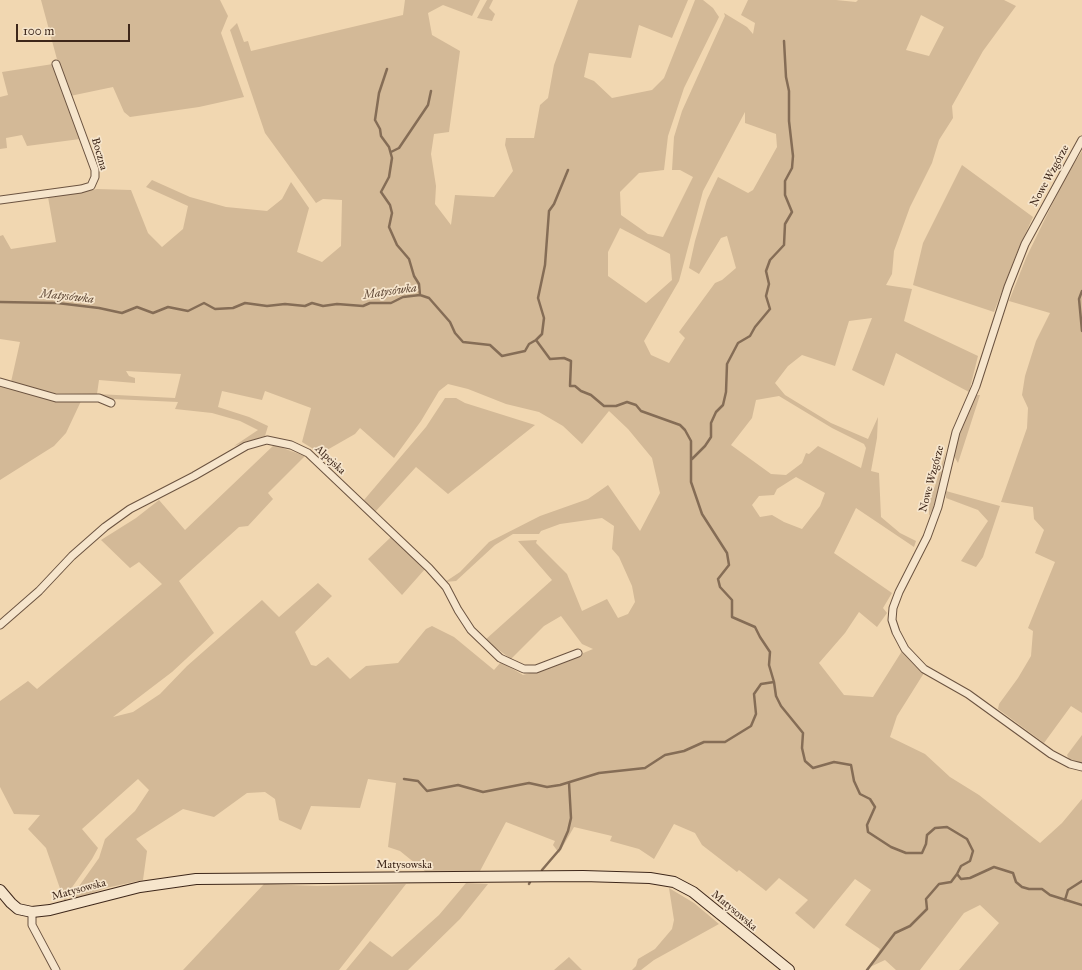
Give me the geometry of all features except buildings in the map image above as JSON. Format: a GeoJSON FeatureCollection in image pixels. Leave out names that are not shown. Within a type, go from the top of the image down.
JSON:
{"type":"FeatureCollection","features":[{"type":"Feature","properties":{"kind":"street","name":"Boczna"},"geometry":{"type":"LineString","coordinates":[[0,200],[80,189],[90,186],[95,177],[95,170],[56,64]]}},
{"type":"Feature","properties":{"kind":"street","name":"Nowe Wzgórze"},"geometry":{"type":"LineString","coordinates":[[1082,140],[1023,251],[1008,287],[976,386],[956,432],[938,507],[899,592],[893,608],[892,620],[896,632],[905,649],[924,668],[968,694],[1051,754],[1070,764],[1082,767]]}},
{"type":"Feature","properties":{"kind":"street"},"geometry":{"type":"LineString","coordinates":[[0,382],[56,398],[99,398],[111,403]]}},
{"type":"Feature","properties":{"kind":"street","name":"Alpejska"},"geometry":{"type":"LineString","coordinates":[[0,625],[39,591],[72,556],[105,527],[130,509],[194,476],[246,446],[267,440],[291,445],[308,453],[429,568],[446,587],[471,630],[500,658],[524,669],[536,669],[578,653]]}},
{"type":"Feature","properties":{"kind":"street","name":"Matysowska"},"geometry":{"type":"LineString","coordinates":[[0,890],[18,909],[32,912],[50,910],[140,887],[196,880],[583,876],[650,878],[674,882],[693,892],[789,970]]}},
{"type":"Feature","properties":{"kind":"street"},"geometry":{"type":"LineString","coordinates":[[32,912],[32,925],[56,970]]}},
{"type":"Feature","properties":{"kind":"shaded area"},"geometry":{"type":"Polygon","coordinates":[[[41,0],[220,0],[228,16],[221,33],[244,97],[199,107],[130,117],[124,112],[113,87],[70,96],[58,63],[41,0]]]}},
{"type":"Feature","properties":{"kind":"shaded area"},"geometry":{"type":"Polygon","coordinates":[[[405,0],[480,0],[472,16],[443,5],[428,13],[432,35],[460,51],[449,132],[434,134],[431,154],[436,186],[435,204],[451,225],[455,195],[494,197],[513,171],[505,145],[506,138],[534,138],[540,105],[548,98],[554,65],[578,0],[688,0],[672,38],[639,25],[631,58],[589,53],[584,77],[594,81],[612,98],[652,90],[664,78],[695,0],[703,0],[713,8],[719,17],[684,88],[668,136],[664,170],[639,173],[620,192],[621,215],[648,234],[663,237],[693,177],[680,170],[672,170],[674,137],[682,111],[725,16],[724,13],[747,27],[753,34],[755,23],[741,15],[748,0],[836,0],[856,2],[858,0],[1004,0],[1016,6],[983,51],[952,106],[953,118],[939,140],[932,163],[910,207],[894,251],[892,274],[886,285],[912,289],[904,321],[978,356],[969,392],[896,353],[884,386],[852,370],[872,318],[849,321],[835,366],[802,355],[788,366],[775,383],[785,395],[831,423],[868,439],[878,417],[877,438],[871,471],[879,473],[881,517],[900,533],[916,541],[914,547],[856,508],[834,553],[892,593],[883,608],[887,613],[877,627],[859,612],[845,633],[819,663],[844,695],[873,697],[902,651],[924,673],[897,716],[890,737],[925,754],[950,777],[979,795],[1040,843],[1062,823],[1082,799],[1082,970],[959,970],[999,923],[980,905],[964,913],[920,970],[896,970],[885,960],[870,967],[880,949],[845,925],[871,890],[855,879],[814,929],[795,913],[808,900],[779,878],[766,891],[739,870],[737,872],[702,845],[695,833],[674,824],[654,859],[639,849],[610,841],[612,836],[574,827],[559,853],[553,845],[555,841],[506,822],[480,871],[426,872],[400,851],[388,847],[396,783],[368,779],[360,808],[311,806],[301,830],[279,820],[275,799],[265,792],[247,793],[214,817],[183,809],[136,839],[147,851],[143,880],[106,888],[73,900],[72,896],[99,858],[105,839],[135,811],[149,790],[138,779],[82,829],[98,848],[68,893],[65,903],[46,848],[28,829],[40,815],[14,814],[0,787],[0,701],[28,681],[37,689],[162,584],[139,562],[130,568],[101,540],[136,518],[159,500],[185,530],[274,445],[305,456],[268,493],[273,499],[248,526],[239,527],[179,581],[214,633],[172,672],[113,717],[133,712],[160,694],[187,666],[262,600],[279,617],[318,583],[332,596],[295,632],[311,665],[316,666],[328,657],[350,679],[366,666],[398,663],[426,629],[432,626],[454,637],[494,670],[501,662],[523,675],[547,668],[593,649],[582,644],[561,616],[544,626],[511,659],[485,640],[552,580],[518,541],[537,540],[536,543],[567,574],[582,611],[607,599],[618,618],[628,614],[635,602],[632,586],[619,557],[612,549],[614,526],[602,518],[560,524],[541,531],[539,534],[513,534],[495,545],[456,581],[445,582],[460,572],[489,542],[540,516],[588,499],[608,485],[640,531],[660,493],[652,458],[628,429],[609,411],[582,444],[563,426],[539,412],[506,404],[468,389],[448,384],[439,391],[421,421],[394,458],[360,428],[355,434],[327,450],[315,450],[302,442],[311,408],[265,391],[262,400],[222,391],[218,407],[249,417],[268,426],[265,436],[234,446],[258,430],[240,421],[212,413],[175,409],[178,402],[113,399],[97,394],[51,393],[11,382],[20,342],[0,339],[0,236],[3,235],[11,249],[56,242],[48,197],[97,189],[131,190],[148,233],[162,247],[183,229],[188,206],[146,187],[152,180],[190,197],[226,207],[267,211],[282,199],[291,182],[309,208],[297,252],[322,262],[341,246],[342,200],[323,199],[316,203],[265,133],[230,30],[237,23],[244,42],[248,41],[251,51],[403,15],[405,0]],[[921,15],[906,50],[929,56],[944,27],[921,15]],[[745,112],[703,191],[679,281],[644,341],[651,355],[669,363],[685,338],[679,332],[715,283],[722,280],[736,268],[727,236],[721,238],[699,274],[689,268],[707,200],[718,177],[748,193],[753,190],[777,147],[776,134],[745,123],[745,112]],[[620,228],[608,252],[608,276],[646,303],[672,280],[670,254],[620,228]],[[126,371],[129,376],[135,378],[135,383],[99,380],[97,394],[175,398],[181,374],[126,371]],[[779,396],[756,400],[752,418],[731,445],[771,474],[786,475],[802,463],[806,453],[809,454],[818,446],[861,468],[866,448],[864,444],[832,428],[779,396]],[[796,477],[777,489],[774,495],[759,496],[752,505],[760,517],[772,515],[784,522],[802,529],[820,506],[825,493],[796,477]]]}},
{"type":"Feature","properties":{"kind":"shaded area"},"geometry":{"type":"Polygon","coordinates":[[[487,0],[493,0],[489,8],[495,14],[492,21],[477,18],[487,0]]]}},
{"type":"Feature","properties":{"kind":"shaded area"},"geometry":{"type":"Polygon","coordinates":[[[53,64],[80,139],[27,146],[22,135],[6,138],[7,148],[0,149],[0,97],[8,95],[2,72],[53,64]]]}},
{"type":"Feature","properties":{"kind":"shaded area"},"geometry":{"type":"Polygon","coordinates":[[[1082,151],[1082,713],[1071,706],[1044,743],[998,709],[999,704],[1018,678],[1031,656],[1033,631],[1028,628],[1055,562],[1035,553],[1044,530],[1034,519],[1033,507],[1001,502],[1027,428],[1028,408],[1022,395],[1025,376],[1036,341],[1050,313],[1009,301],[1026,258],[1043,223],[1066,176],[1082,151]]]}},
{"type":"Feature","properties":{"kind":"shaded area"},"geometry":{"type":"Polygon","coordinates":[[[962,165],[1033,217],[1017,252],[994,312],[913,285],[923,243],[962,165]]]}},
{"type":"Feature","properties":{"kind":"shaded area"},"geometry":{"type":"Polygon","coordinates":[[[0,385],[82,399],[66,433],[54,446],[0,480],[0,385]]]}},
{"type":"Feature","properties":{"kind":"shaded area"},"geometry":{"type":"Polygon","coordinates":[[[976,395],[980,395],[958,463],[954,456],[958,437],[976,395]]]}},
{"type":"Feature","properties":{"kind":"shaded area"},"geometry":{"type":"Polygon","coordinates":[[[445,398],[456,398],[465,403],[535,425],[448,494],[416,467],[375,512],[364,500],[426,427],[445,398]]]}},
{"type":"Feature","properties":{"kind":"shaded area"},"geometry":{"type":"Polygon","coordinates":[[[946,450],[936,503],[929,516],[929,500],[946,450]]]}},
{"type":"Feature","properties":{"kind":"shaded area"},"geometry":{"type":"Polygon","coordinates":[[[946,491],[1000,506],[983,557],[976,567],[961,561],[988,521],[978,510],[946,498],[946,491]]]}},
{"type":"Feature","properties":{"kind":"shaded area"},"geometry":{"type":"Polygon","coordinates":[[[391,537],[425,569],[402,595],[368,559],[391,537]]]}},
{"type":"Feature","properties":{"kind":"shaded area"},"geometry":{"type":"Polygon","coordinates":[[[1082,735],[1082,763],[1070,762],[1067,755],[1082,735]]]}},
{"type":"Feature","properties":{"kind":"shaded area"},"geometry":{"type":"Polygon","coordinates":[[[466,883],[488,884],[460,919],[408,970],[346,970],[370,941],[392,957],[439,915],[466,883]]]}},
{"type":"Feature","properties":{"kind":"shaded area"},"geometry":{"type":"Polygon","coordinates":[[[264,884],[317,886],[406,884],[339,970],[183,970],[264,884]]]}},
{"type":"Feature","properties":{"kind":"shaded area"},"geometry":{"type":"Polygon","coordinates":[[[669,888],[694,903],[719,924],[654,960],[641,970],[632,970],[636,966],[638,959],[655,949],[672,929],[674,920],[669,888]]]}},
{"type":"Feature","properties":{"kind":"shaded area"},"geometry":{"type":"Polygon","coordinates":[[[569,957],[582,970],[554,970],[569,957]]]}},
{"type":"Feature","properties":{"kind":"waterway"},"geometry":{"type":"LineString","coordinates":[[692,459],[705,446],[711,437],[711,423],[716,412],[723,405],[726,392],[727,364],[738,343],[750,336],[755,327],[770,309],[766,296],[769,284],[766,271],[770,260],[784,245],[785,224],[792,212],[785,195],[785,181],[792,168],[793,156],[789,121],[789,91],[786,77],[784,41]]}},
{"type":"Feature","properties":{"kind":"waterway"},"geometry":{"type":"LineString","coordinates":[[387,69],[379,93],[375,120],[380,129],[381,136],[389,147],[392,158],[389,177],[381,192],[390,205],[392,213],[389,227],[397,245],[409,259],[414,276],[419,284],[420,295]]}},
{"type":"Feature","properties":{"kind":"waterway"},"geometry":{"type":"LineString","coordinates":[[391,152],[399,148],[428,105],[431,91]]}},
{"type":"Feature","properties":{"kind":"waterway"},"geometry":{"type":"LineString","coordinates":[[536,340],[542,334],[544,318],[538,298],[545,265],[549,211],[554,204],[568,170]]}},
{"type":"Feature","properties":{"kind":"waterway"},"geometry":{"type":"LineString","coordinates":[[1082,291],[1079,299],[1082,331]]}},
{"type":"Feature","properties":{"kind":"waterway","name":"Matysówka"},"geometry":{"type":"LineString","coordinates":[[0,302],[57,303],[99,308],[122,313],[137,307],[153,313],[168,307],[188,311],[204,303],[215,309],[233,308],[245,303],[267,306],[285,304],[305,306],[312,303],[323,306],[337,304],[363,306],[370,303],[391,303],[403,297],[420,295],[429,298],[450,322],[455,333],[463,342],[490,345],[502,356],[525,351],[529,344],[536,340],[550,359],[564,358],[571,361],[570,386],[575,386],[581,391],[591,395],[604,406],[616,406],[627,402],[636,405],[641,411],[680,425],[685,430],[691,441],[691,482],[702,514],[727,553],[729,565],[718,579],[720,587],[732,600],[732,617],[755,627],[770,652],[769,665],[776,696],[781,706],[803,733],[802,748],[805,761],[813,768],[834,762],[851,765],[854,781],[860,794],[870,799],[875,807],[867,825],[868,832],[891,847],[906,853],[922,853],[926,844],[927,835],[935,828],[947,827],[967,839],[973,851],[970,861],[961,866],[957,874],[961,879],[970,878],[994,867],[1013,873],[1016,882],[1022,887],[1029,889],[1042,889],[1050,895],[1082,905]]}},
{"type":"Feature","properties":{"kind":"waterway"},"geometry":{"type":"LineString","coordinates":[[404,779],[418,781],[427,791],[458,785],[483,792],[529,783],[547,787],[560,785],[599,773],[645,768],[665,755],[684,751],[704,742],[725,742],[751,726],[756,714],[754,694],[761,684],[774,682]]}},
{"type":"Feature","properties":{"kind":"waterway"},"geometry":{"type":"LineString","coordinates":[[542,870],[560,849],[568,831],[571,818],[569,783]]}},
{"type":"Feature","properties":{"kind":"waterway"},"geometry":{"type":"LineString","coordinates":[[867,970],[895,933],[910,926],[927,909],[926,899],[939,884],[951,882],[957,874]]}},
{"type":"Feature","properties":{"kind":"waterway"},"geometry":{"type":"LineString","coordinates":[[1065,900],[1068,890],[1082,881]]}}]}
